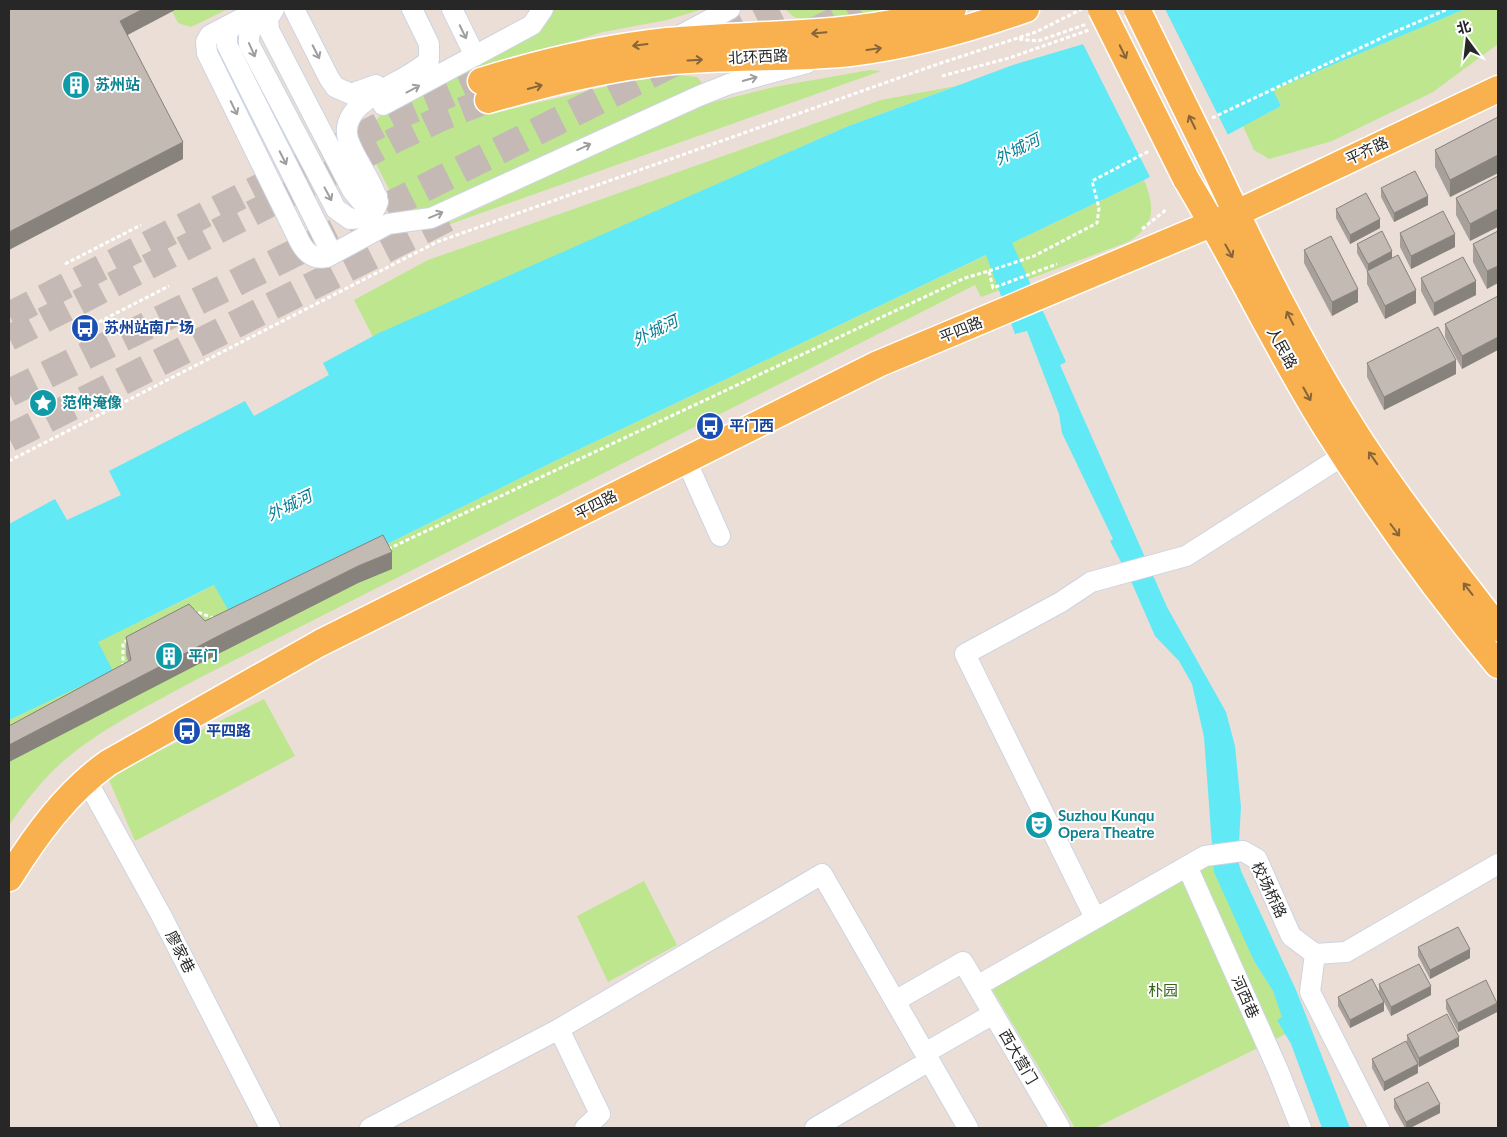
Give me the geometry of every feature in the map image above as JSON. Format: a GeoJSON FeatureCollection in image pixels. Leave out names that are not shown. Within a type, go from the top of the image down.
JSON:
{"type":"FeatureCollection","features":[{"type":"Feature","properties":{"kind":"main road","name":"北环西路"},"geometry":{"type":"LineString","coordinates":[[953,9],[898,22],[849,30],[668,41],[576,56],[485,91],[672,61],[844,53],[912,43],[1026,9]]}},
{"type":"Feature","properties":{"kind":"main road","name":"人民路"},"geometry":{"type":"LineString","coordinates":[[1137,9],[1214,166],[1225,218],[1320,418],[1379,510],[1498,665]]}},
{"type":"Feature","properties":{"kind":"main road","name":"人民路"},"geometry":{"type":"LineString","coordinates":[[1097,15],[1186,179],[1225,218],[1362,442],[1442,556],[1498,628]]}},
{"type":"Feature","properties":{"kind":"main road","name":"平齐路"},"geometry":{"type":"LineString","coordinates":[[1225,218],[1498,89]]}},
{"type":"Feature","properties":{"kind":"main road","name":"平四路"},"geometry":{"type":"LineString","coordinates":[[9,878],[37,834],[86,779],[108,764],[320,643],[878,364],[1225,218]]}},
{"type":"Feature","properties":{"kind":"street"},"geometry":{"type":"LineString","coordinates":[[260,9],[210,35],[206,42],[207,53],[302,246],[314,257],[322,258],[332,254],[382,209]]}},
{"type":"Feature","properties":{"kind":"street"},"geometry":{"type":"LineString","coordinates":[[268,9],[250,30],[248,40],[250,48],[336,209],[350,219],[366,217],[382,209]]}},
{"type":"Feature","properties":{"kind":"street"},"geometry":{"type":"LineString","coordinates":[[274,9],[268,19],[269,30],[352,190],[360,200],[382,209],[431,218],[625,128],[729,84],[844,53]]}},
{"type":"Feature","properties":{"kind":"street"},"geometry":{"type":"LineString","coordinates":[[294,9],[329,78],[335,87],[350,94],[364,91],[418,58],[422,46],[406,9]]}},
{"type":"Feature","properties":{"kind":"street"},"geometry":{"type":"LineString","coordinates":[[382,209],[349,140],[347,128],[360,106],[378,92],[423,67],[429,60],[429,44],[412,9]]}},
{"type":"Feature","properties":{"kind":"street"},"geometry":{"type":"LineString","coordinates":[[452,9],[475,56]]}},
{"type":"Feature","properties":{"kind":"street"},"geometry":{"type":"LineString","coordinates":[[382,209],[362,144],[362,126],[365,119],[381,106],[532,25],[543,9]]}},
{"type":"Feature","properties":{"kind":"street"},"geometry":{"type":"LineString","coordinates":[[668,41],[707,23],[730,9]]}},
{"type":"Feature","properties":{"kind":"street"},"geometry":{"type":"LineString","coordinates":[[1095,918],[965,654],[1061,602],[1091,582],[1186,556],[1344,455]]}},
{"type":"Feature","properties":{"kind":"street"},"geometry":{"type":"LineString","coordinates":[[686,460],[720,536]]}},
{"type":"Feature","properties":{"kind":"street","name":"廖家巷"},"geometry":{"type":"LineString","coordinates":[[86,779],[161,915],[270,1128]]}},
{"type":"Feature","properties":{"kind":"street","name":"校场桥路"},"geometry":{"type":"LineString","coordinates":[[977,986],[1205,856],[1243,852],[1257,859],[1290,936],[1315,954]]}},
{"type":"Feature","properties":{"kind":"street"},"geometry":{"type":"LineString","coordinates":[[1379,1128],[1310,992],[1315,954],[1346,952],[1498,864]]}},
{"type":"Feature","properties":{"kind":"street","name":"河西巷"},"geometry":{"type":"LineString","coordinates":[[1186,866],[1278,1070],[1302,1128]]}},
{"type":"Feature","properties":{"kind":"street"},"geometry":{"type":"LineString","coordinates":[[370,1128],[559,1030],[822,874],[968,1128]]}},
{"type":"Feature","properties":{"kind":"street","name":"西大营门"},"geometry":{"type":"LineString","coordinates":[[895,1001],[963,962],[1060,1128]]}},
{"type":"Feature","properties":{"kind":"street"},"geometry":{"type":"LineString","coordinates":[[815,1128],[993,1014]]}},
{"type":"Feature","properties":{"kind":"street"},"geometry":{"type":"LineString","coordinates":[[559,1030],[600,1114],[585,1128]]}},
{"type":"Feature","properties":{"kind":"path"},"geometry":{"type":"LineString","coordinates":[[1016,39],[1038,41],[1097,15]]}},
{"type":"Feature","properties":{"kind":"path"},"geometry":{"type":"LineString","coordinates":[[9,461],[437,242],[938,64],[1036,32],[1097,15]]}},
{"type":"Feature","properties":{"kind":"path"},"geometry":{"type":"LineString","coordinates":[[942,76],[1039,48],[1097,15]]}},
{"type":"Feature","properties":{"kind":"path"},"geometry":{"type":"LineString","coordinates":[[1038,41],[1039,48]]}},
{"type":"Feature","properties":{"kind":"path"},"geometry":{"type":"LineString","coordinates":[[1136,233],[1166,209]]}},
{"type":"Feature","properties":{"kind":"path"},"geometry":{"type":"LineString","coordinates":[[65,264],[141,225]]}},
{"type":"Feature","properties":{"kind":"path"},"geometry":{"type":"LineString","coordinates":[[387,549],[965,278],[988,271],[993,288],[1065,261]]}},
{"type":"Feature","properties":{"kind":"path"},"geometry":{"type":"LineString","coordinates":[[93,324],[169,286]]}},
{"type":"Feature","properties":{"kind":"path"},"geometry":{"type":"LineString","coordinates":[[188,608],[220,620]]}},
{"type":"Feature","properties":{"kind":"path"},"geometry":{"type":"LineString","coordinates":[[115,672],[123,668],[123,643],[131,638]]}},
{"type":"Feature","properties":{"kind":"green space"},"geometry":{"type":"Polygon","coordinates":[[[177,9],[228,9],[191,27],[178,23],[172,11],[177,9]]]}},
{"type":"Feature","properties":{"kind":"green space"},"geometry":{"type":"Polygon","coordinates":[[[553,9],[703,9],[667,20],[603,32],[470,73],[481,116],[625,82],[680,75],[697,77],[704,85],[439,208],[402,215],[368,148],[367,141],[371,126],[388,110],[523,41],[545,24],[553,9]]]}},
{"type":"Feature","properties":{"kind":"green space"},"geometry":{"type":"Polygon","coordinates":[[[785,9],[900,9],[812,22],[794,17],[785,9]]]}},
{"type":"Feature","properties":{"kind":"green space"},"geometry":{"type":"Polygon","coordinates":[[[1465,9],[1498,9],[1498,44],[1433,92],[1332,141],[1269,159],[1254,150],[1243,126],[1281,106],[1272,90],[1465,9]]]}},
{"type":"Feature","properties":{"kind":"green space"},"geometry":{"type":"Polygon","coordinates":[[[870,70],[881,71],[428,232],[710,103],[774,87],[870,70]]]}},
{"type":"Feature","properties":{"kind":"green space"},"geometry":{"type":"Polygon","coordinates":[[[956,86],[846,127],[373,337],[354,300],[428,260],[881,100],[956,86]]]}},
{"type":"Feature","properties":{"kind":"green space"},"geometry":{"type":"Polygon","coordinates":[[[1144,180],[1150,199],[1151,215],[1144,229],[1128,242],[981,297],[975,285],[199,678],[131,715],[82,746],[43,781],[9,825],[9,720],[112,671],[97,642],[215,585],[235,620],[565,456],[1144,180]]]}},
{"type":"Feature","properties":{"kind":"green space"},"geometry":{"type":"Polygon","coordinates":[[[264,699],[295,756],[135,841],[109,780],[137,762],[264,699]]]}},
{"type":"Feature","properties":{"kind":"green space","name":"朴园"},"geometry":{"type":"Polygon","coordinates":[[[1212,857],[1254,961],[1273,991],[1283,1017],[1277,1020],[1286,1034],[1095,1128],[1075,1128],[989,984],[1212,857]]]}},
{"type":"Feature","properties":{"kind":"green space"},"geometry":{"type":"Polygon","coordinates":[[[644,881],[677,945],[608,982],[577,916],[644,881]]]}},
{"type":"Feature","properties":{"kind":"water","name":"外城河"},"geometry":{"type":"Polygon","coordinates":[[[1151,9],[1465,9],[1273,90],[1281,106],[1144,180],[1012,243],[1066,362],[1060,365],[1167,607],[1226,712],[1235,746],[1241,807],[1238,860],[1241,871],[1296,990],[1350,1128],[1322,1128],[1291,1044],[1277,1020],[1282,1017],[1273,991],[1254,961],[1214,872],[1204,737],[1192,684],[1179,661],[1155,636],[1131,581],[1110,541],[1113,539],[1062,433],[1059,414],[1027,331],[1015,334],[986,255],[565,456],[234,620],[214,585],[98,642],[113,671],[9,720],[9,524],[55,499],[67,520],[121,495],[109,471],[245,401],[254,416],[329,375],[323,363],[379,333],[846,127],[1013,65],[1087,43],[1151,9]]]}},
{"type":"Feature","properties":{"kind":"pier"},"geometry":{"type":"Polygon","coordinates":[[[1145,9],[1165,9],[1229,137],[1151,179],[1082,42],[1145,9]]]}},
{"type":"Feature","properties":{"kind":"building","name":"苏州站"},"geometry":{"type":"Polygon","coordinates":[[[9,9],[143,9],[120,21],[183,142],[9,232],[9,9]]]}},
{"type":"Feature","properties":{"kind":"building"},"geometry":{"type":"Polygon","coordinates":[[[1498,117],[1498,155],[1450,180],[1435,150],[1498,117]]]}},
{"type":"Feature","properties":{"kind":"building"},"geometry":{"type":"Polygon","coordinates":[[[1415,171],[1428,196],[1394,213],[1381,188],[1415,171]]]}},
{"type":"Feature","properties":{"kind":"building"},"geometry":{"type":"Polygon","coordinates":[[[1498,176],[1498,209],[1470,224],[1456,198],[1498,176]]]}},
{"type":"Feature","properties":{"kind":"building"},"geometry":{"type":"Polygon","coordinates":[[[1366,193],[1380,219],[1350,235],[1336,209],[1366,193]]]}},
{"type":"Feature","properties":{"kind":"building"},"geometry":{"type":"Polygon","coordinates":[[[1443,211],[1455,234],[1411,256],[1400,233],[1443,211]]]}},
{"type":"Feature","properties":{"kind":"building"},"geometry":{"type":"Polygon","coordinates":[[[1382,231],[1392,251],[1368,264],[1357,244],[1382,231]]]}},
{"type":"Feature","properties":{"kind":"building"},"geometry":{"type":"Polygon","coordinates":[[[1498,231],[1498,266],[1487,271],[1473,244],[1498,231]]]}},
{"type":"Feature","properties":{"kind":"building"},"geometry":{"type":"Polygon","coordinates":[[[1331,236],[1358,289],[1332,302],[1304,250],[1331,236]]]}},
{"type":"Feature","properties":{"kind":"building"},"geometry":{"type":"Polygon","coordinates":[[[1398,255],[1416,290],[1385,306],[1367,271],[1398,255]]]}},
{"type":"Feature","properties":{"kind":"building"},"geometry":{"type":"Polygon","coordinates":[[[1463,257],[1476,281],[1434,303],[1421,278],[1463,257]]]}},
{"type":"Feature","properties":{"kind":"building"},"geometry":{"type":"Polygon","coordinates":[[[1498,296],[1498,337],[1462,356],[1445,324],[1498,296]]]}},
{"type":"Feature","properties":{"kind":"building"},"geometry":{"type":"Polygon","coordinates":[[[1438,327],[1456,360],[1384,397],[1367,363],[1438,327]]]}},
{"type":"Feature","properties":{"kind":"building"},"geometry":{"type":"Polygon","coordinates":[[[383,535],[392,552],[358,566],[224,633],[9,745],[9,726],[131,660],[126,637],[189,604],[205,621],[383,535]]]}},
{"type":"Feature","properties":{"kind":"building"},"geometry":{"type":"Polygon","coordinates":[[[1458,927],[1470,949],[1430,970],[1418,947],[1458,927]]]}},
{"type":"Feature","properties":{"kind":"building"},"geometry":{"type":"Polygon","coordinates":[[[1419,964],[1431,986],[1391,1007],[1379,984],[1419,964]]]}},
{"type":"Feature","properties":{"kind":"building"},"geometry":{"type":"Polygon","coordinates":[[[1372,979],[1384,1002],[1350,1020],[1338,997],[1372,979]]]}},
{"type":"Feature","properties":{"kind":"building"},"geometry":{"type":"Polygon","coordinates":[[[1486,980],[1497,1003],[1458,1023],[1446,1000],[1486,980]]]}},
{"type":"Feature","properties":{"kind":"building"},"geometry":{"type":"Polygon","coordinates":[[[1447,1014],[1459,1037],[1419,1058],[1407,1035],[1447,1014]]]}},
{"type":"Feature","properties":{"kind":"building"},"geometry":{"type":"Polygon","coordinates":[[[1406,1041],[1418,1064],[1384,1082],[1372,1059],[1406,1041]]]}},
{"type":"Feature","properties":{"kind":"building"},"geometry":{"type":"Polygon","coordinates":[[[1428,1082],[1440,1104],[1406,1122],[1394,1099],[1428,1082]]]}},
{"type":"Feature","properties":{"kind":"tunnel"},"geometry":{"type":"LineString","coordinates":[[720,39],[779,9]]}},
{"type":"Feature","properties":{"kind":"tunnel"},"geometry":{"type":"LineString","coordinates":[[811,33],[860,9]]}},
{"type":"Feature","properties":{"kind":"tunnel"},"geometry":{"type":"LineString","coordinates":[[9,393],[227,287],[677,61]]}},
{"type":"Feature","properties":{"kind":"tunnel"},"geometry":{"type":"LineString","coordinates":[[9,315],[392,119],[481,81]]}},
{"type":"Feature","properties":{"kind":"tunnel"},"geometry":{"type":"LineString","coordinates":[[9,338],[397,139],[444,117],[488,100]]}},
{"type":"Feature","properties":{"kind":"tunnel"},"geometry":{"type":"LineString","coordinates":[[9,438],[459,212]]}},
{"type":"Feature","properties":{"kind":"place","name":"苏州站"},"geometry":{"type":"Point","coordinates":[76,85]}},
{"type":"Feature","properties":{"kind":"place","name":"苏州站南广场"},"geometry":{"type":"Point","coordinates":[85,328]}},
{"type":"Feature","properties":{"kind":"place","name":"范仲淹像"},"geometry":{"type":"Point","coordinates":[43,403]}},
{"type":"Feature","properties":{"kind":"place","name":"平门西"},"geometry":{"type":"Point","coordinates":[710,426]}},
{"type":"Feature","properties":{"kind":"place","name":"平门"},"geometry":{"type":"Point","coordinates":[169,656]}},
{"type":"Feature","properties":{"kind":"place","name":"平四路"},"geometry":{"type":"Point","coordinates":[187,731]}},
{"type":"Feature","properties":{"kind":"place","name":"Suzhou Kunqu Opera Theatre"},"geometry":{"type":"Point","coordinates":[1039,825]}}]}
